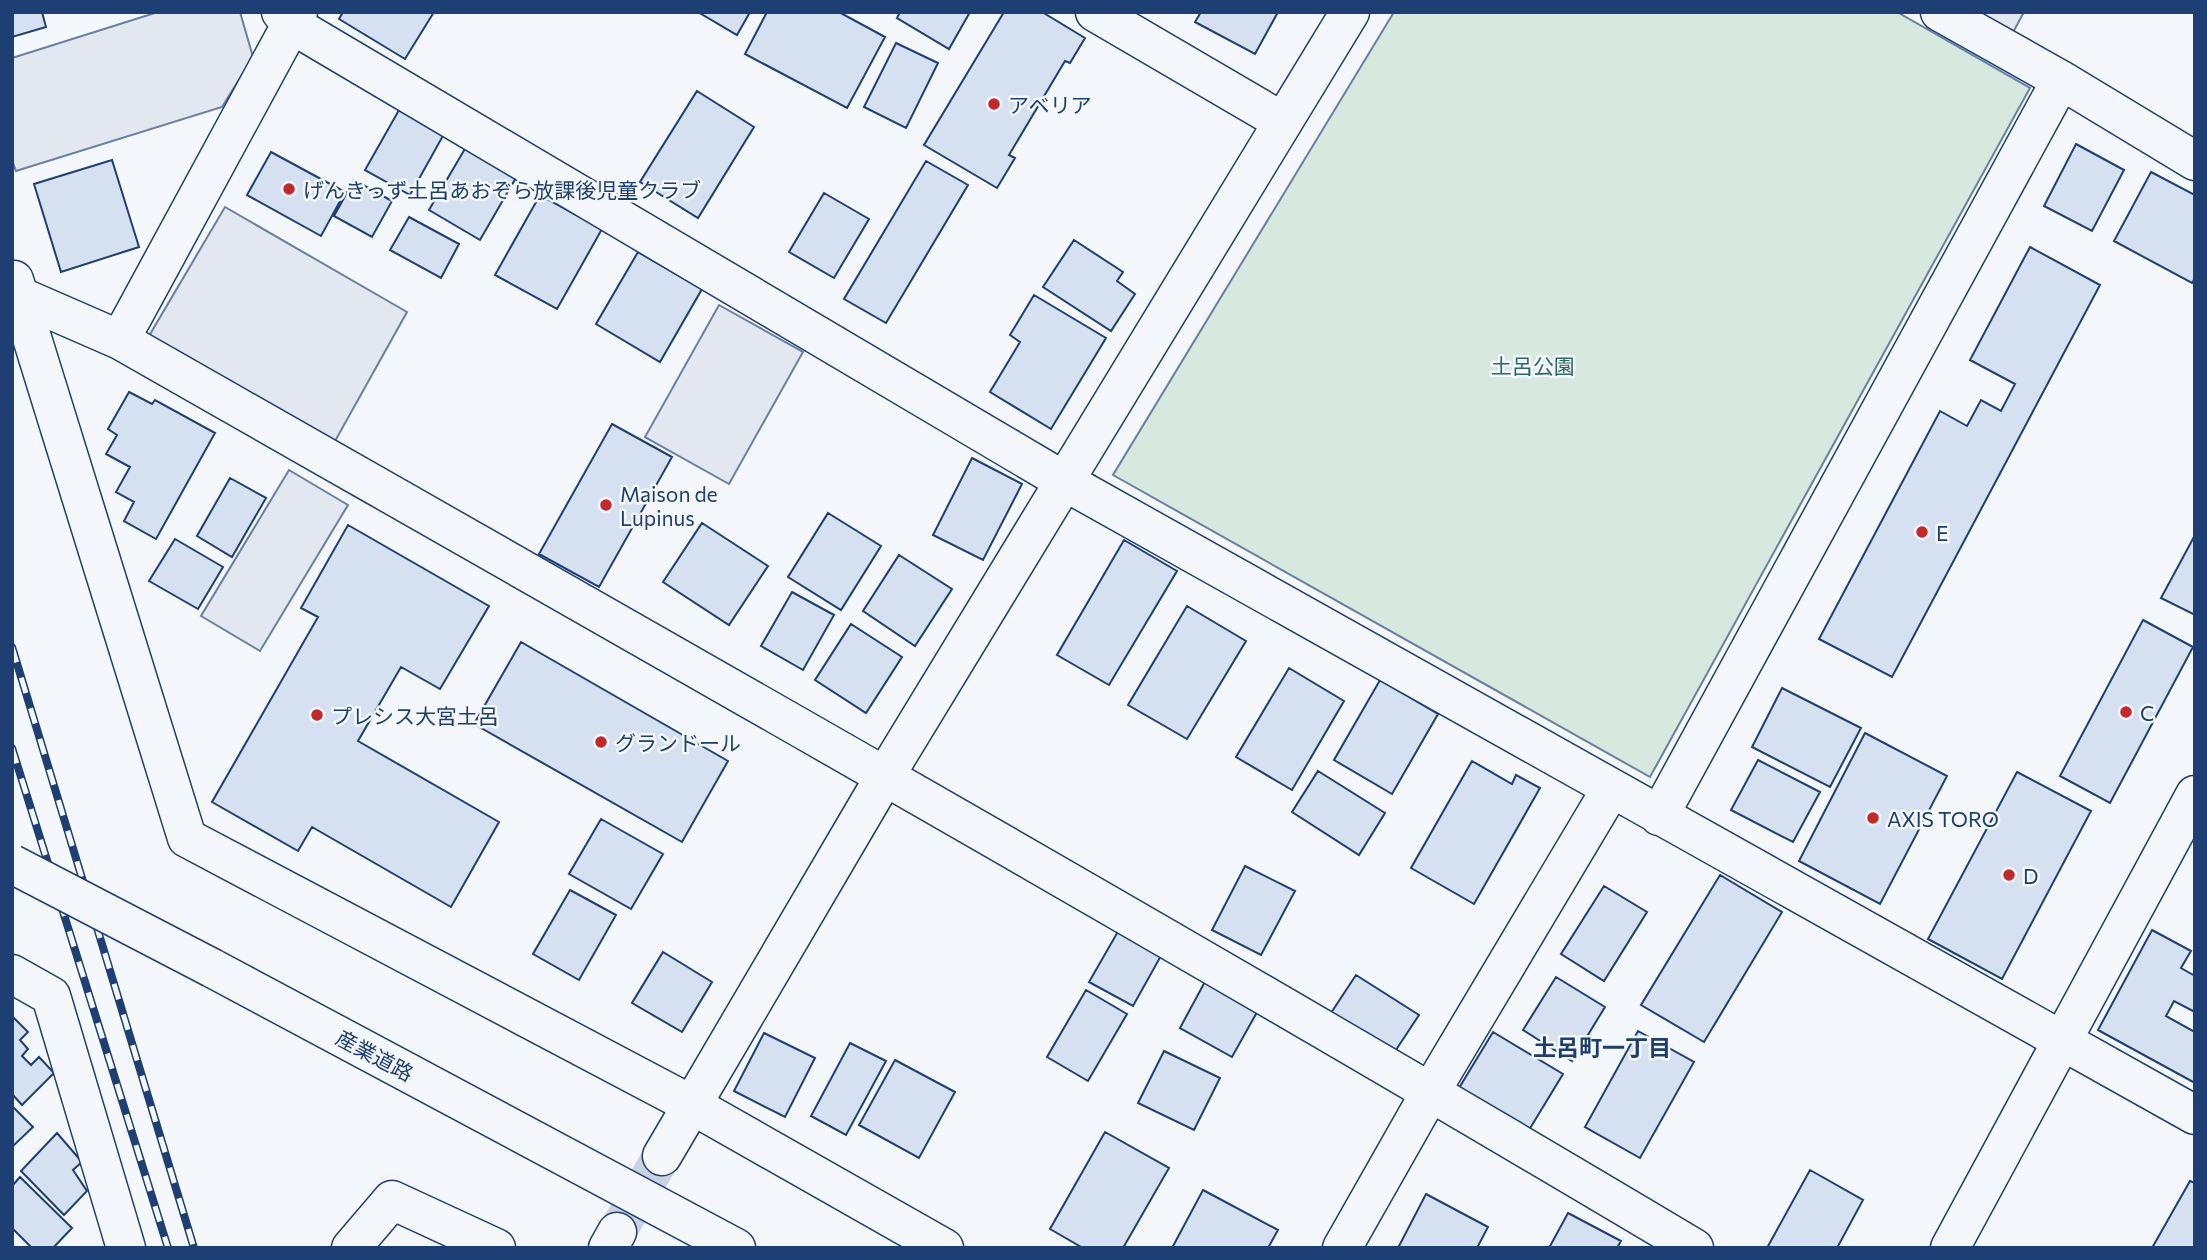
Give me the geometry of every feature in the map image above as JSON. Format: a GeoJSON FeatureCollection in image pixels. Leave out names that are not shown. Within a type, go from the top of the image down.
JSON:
{"type":"FeatureCollection","features":[{"type":"Feature","properties":{"kind":"street"},"geometry":{"type":"LineString","coordinates":[[1095,12],[1283,122]]}},
{"type":"Feature","properties":{"kind":"street"},"geometry":{"type":"LineString","coordinates":[[662,1156],[885,776],[1350,12]]}},
{"type":"Feature","properties":{"kind":"street"},"geometry":{"type":"LineString","coordinates":[[1940,12],[2061,80],[2195,161]]}},
{"type":"Feature","properties":{"kind":"street"},"geometry":{"type":"LineString","coordinates":[[120,341],[290,16],[1064,481],[2195,1115]]}},
{"type":"Feature","properties":{"kind":"street"},"geometry":{"type":"LineString","coordinates":[[1659,816],[2061,80]]}},
{"type":"Feature","properties":{"kind":"street"},"geometry":{"type":"LineString","coordinates":[[16,285],[120,341],[885,776],[1431,1091],[1694,1248]]}},
{"type":"Feature","properties":{"kind":"street"},"geometry":{"type":"LineString","coordinates":[[16,285],[187,838],[692,1105],[944,1248]]}},
{"type":"Feature","properties":{"kind":"street"},"geometry":{"type":"LineString","coordinates":[[1342,1248],[1431,1091],[1611,789]]}},
{"type":"Feature","properties":{"kind":"street"},"geometry":{"type":"LineString","coordinates":[[1950,1248],[2195,794]]}},
{"type":"Feature","properties":{"kind":"street","name":"産業道路"},"geometry":{"type":"LineString","coordinates":[[12,864],[736,1248]]}},
{"type":"Feature","properties":{"kind":"street"},"geometry":{"type":"LineString","coordinates":[[12,974],[51,996],[126,1248]]}},
{"type":"Feature","properties":{"kind":"street"},"geometry":{"type":"LineString","coordinates":[[351,1248],[392,1200],[496,1248]]}},
{"type":"Feature","properties":{"kind":"green space","name":"土呂公園"},"geometry":{"type":"Polygon","coordinates":[[[1394,12],[1897,12],[2030,88],[1650,777],[1113,475],[1394,12]]]}},
{"type":"Feature","properties":{"kind":"shaded area"},"geometry":{"type":"Polygon","coordinates":[[[158,12],[240,12],[253,57],[222,107],[16,171],[12,160],[12,58],[158,12]]]}},
{"type":"Feature","properties":{"kind":"shaded area"},"geometry":{"type":"Polygon","coordinates":[[[1969,12],[2024,12],[2011,36],[1969,12]]]}},
{"type":"Feature","properties":{"kind":"shaded area"},"geometry":{"type":"Polygon","coordinates":[[[225,207],[407,312],[334,443],[149,336],[225,207]]]}},
{"type":"Feature","properties":{"kind":"shaded area"},"geometry":{"type":"Polygon","coordinates":[[[719,305],[803,352],[729,484],[645,437],[719,305]]]}},
{"type":"Feature","properties":{"kind":"shaded area"},"geometry":{"type":"Polygon","coordinates":[[[289,470],[348,505],[260,651],[201,616],[289,470]]]}},
{"type":"Feature","properties":{"kind":"building"},"geometry":{"type":"Polygon","coordinates":[[[12,12],[42,12],[46,27],[12,37],[12,12]]]}},
{"type":"Feature","properties":{"kind":"building"},"geometry":{"type":"Polygon","coordinates":[[[343,12],[434,12],[405,59],[339,19],[343,12]]]}},
{"type":"Feature","properties":{"kind":"building"},"geometry":{"type":"Polygon","coordinates":[[[698,12],[750,12],[737,35],[698,12]]]}},
{"type":"Feature","properties":{"kind":"building"},"geometry":{"type":"Polygon","coordinates":[[[767,12],[839,12],[885,37],[847,108],[745,54],[767,12]]]}},
{"type":"Feature","properties":{"kind":"building"},"geometry":{"type":"Polygon","coordinates":[[[900,12],[970,12],[949,49],[897,18],[900,12]]]}},
{"type":"Feature","properties":{"kind":"building","name":"アベリア"},"geometry":{"type":"Polygon","coordinates":[[[1004,12],[1042,12],[1085,38],[1070,63],[1065,61],[1009,155],[1015,158],[997,188],[924,145],[1004,12]]]}},
{"type":"Feature","properties":{"kind":"building"},"geometry":{"type":"Polygon","coordinates":[[[1201,12],[1278,12],[1255,54],[1195,22],[1201,12]]]}},
{"type":"Feature","properties":{"kind":"building"},"geometry":{"type":"Polygon","coordinates":[[[896,43],[938,63],[906,128],[864,107],[896,43]]]}},
{"type":"Feature","properties":{"kind":"building"},"geometry":{"type":"Polygon","coordinates":[[[697,91],[754,127],[698,218],[640,182],[697,91]]]}},
{"type":"Feature","properties":{"kind":"building"},"geometry":{"type":"Polygon","coordinates":[[[399,110],[444,134],[410,195],[365,170],[399,110]]]}},
{"type":"Feature","properties":{"kind":"building"},"geometry":{"type":"Polygon","coordinates":[[[2076,144],[2124,170],[2092,231],[2044,206],[2076,144]]]}},
{"type":"Feature","properties":{"kind":"building"},"geometry":{"type":"Polygon","coordinates":[[[466,147],[517,176],[480,240],[429,210],[466,147]]]}},
{"type":"Feature","properties":{"kind":"building"},"geometry":{"type":"Polygon","coordinates":[[[271,152],[345,192],[321,236],[247,195],[271,152]]]}},
{"type":"Feature","properties":{"kind":"building"},"geometry":{"type":"Polygon","coordinates":[[[112,160],[139,247],[61,272],[34,184],[112,160]]]}},
{"type":"Feature","properties":{"kind":"building"},"geometry":{"type":"Polygon","coordinates":[[[926,161],[968,185],[886,323],[844,299],[926,161]]]}},
{"type":"Feature","properties":{"kind":"building"},"geometry":{"type":"Polygon","coordinates":[[[2151,172],[2195,195],[2195,278],[2192,283],[2114,241],[2151,172]]]}},
{"type":"Feature","properties":{"kind":"building"},"geometry":{"type":"Polygon","coordinates":[[[354,180],[392,201],[372,237],[334,216],[354,180]]]}},
{"type":"Feature","properties":{"kind":"building"},"geometry":{"type":"Polygon","coordinates":[[[824,193],[869,219],[834,278],[789,252],[824,193]]]}},
{"type":"Feature","properties":{"kind":"building"},"geometry":{"type":"Polygon","coordinates":[[[540,195],[602,229],[557,309],[495,275],[540,195]]]}},
{"type":"Feature","properties":{"kind":"building"},"geometry":{"type":"Polygon","coordinates":[[[409,217],[459,244],[441,278],[390,250],[409,217]]]}},
{"type":"Feature","properties":{"kind":"building"},"geometry":{"type":"Polygon","coordinates":[[[1074,240],[1123,272],[1117,281],[1135,294],[1111,331],[1043,287],[1074,240]]]}},
{"type":"Feature","properties":{"kind":"building","name":"E"},"geometry":{"type":"Polygon","coordinates":[[[2030,247],[2100,285],[1892,677],[1819,639],[1940,411],[1967,426],[1981,400],[2001,411],[2015,384],[1970,360],[2030,247]]]}},
{"type":"Feature","properties":{"kind":"building"},"geometry":{"type":"Polygon","coordinates":[[[638,252],[702,289],[660,362],[596,324],[638,252]]]}},
{"type":"Feature","properties":{"kind":"building"},"geometry":{"type":"Polygon","coordinates":[[[1034,295],[1106,338],[1051,429],[990,392],[1020,342],[1010,335],[1034,295]]]}},
{"type":"Feature","properties":{"kind":"building"},"geometry":{"type":"Polygon","coordinates":[[[129,392],[152,404],[155,400],[215,433],[156,539],[124,521],[134,502],[116,492],[130,467],[106,454],[117,435],[108,429],[129,392]]]}},
{"type":"Feature","properties":{"kind":"building","name":"Maison de Lupinus"},"geometry":{"type":"Polygon","coordinates":[[[612,424],[672,457],[599,587],[539,554],[612,424]]]}},
{"type":"Feature","properties":{"kind":"building"},"geometry":{"type":"Polygon","coordinates":[[[972,458],[1022,484],[983,560],[933,535],[972,458]]]}},
{"type":"Feature","properties":{"kind":"building"},"geometry":{"type":"Polygon","coordinates":[[[230,478],[266,498],[232,557],[197,536],[230,478]]]}},
{"type":"Feature","properties":{"kind":"building"},"geometry":{"type":"Polygon","coordinates":[[[828,513],[881,546],[841,610],[788,577],[828,513]]]}},
{"type":"Feature","properties":{"kind":"building"},"geometry":{"type":"Polygon","coordinates":[[[702,523],[768,566],[729,625],[663,582],[702,523]]]}},
{"type":"Feature","properties":{"kind":"building","name":"プレシス大宮土呂"},"geometry":{"type":"Polygon","coordinates":[[[348,525],[489,606],[440,689],[401,667],[358,741],[499,822],[451,907],[312,827],[298,851],[212,802],[318,617],[301,608],[348,525]]]}},
{"type":"Feature","properties":{"kind":"building"},"geometry":{"type":"Polygon","coordinates":[[[2195,535],[2195,615],[2161,598],[2195,535]]]}},
{"type":"Feature","properties":{"kind":"building"},"geometry":{"type":"Polygon","coordinates":[[[175,539],[223,567],[198,609],[149,581],[175,539]]]}},
{"type":"Feature","properties":{"kind":"building"},"geometry":{"type":"Polygon","coordinates":[[[1124,540],[1177,571],[1109,685],[1057,655],[1124,540]]]}},
{"type":"Feature","properties":{"kind":"building"},"geometry":{"type":"Polygon","coordinates":[[[899,555],[952,589],[915,646],[863,611],[899,555]]]}},
{"type":"Feature","properties":{"kind":"building"},"geometry":{"type":"Polygon","coordinates":[[[792,592],[834,615],[803,670],[761,646],[792,592]]]}},
{"type":"Feature","properties":{"kind":"building"},"geometry":{"type":"Polygon","coordinates":[[[1187,606],[1246,641],[1187,739],[1128,705],[1187,606]]]}},
{"type":"Feature","properties":{"kind":"building","name":"C"},"geometry":{"type":"Polygon","coordinates":[[[2143,620],[2193,647],[2110,803],[2060,776],[2143,620]]]}},
{"type":"Feature","properties":{"kind":"building"},"geometry":{"type":"Polygon","coordinates":[[[851,624],[902,657],[866,713],[815,680],[851,624]]]}},
{"type":"Feature","properties":{"kind":"building","name":"グランドール"},"geometry":{"type":"Polygon","coordinates":[[[521,642],[728,761],[682,842],[474,724],[521,642]]]}},
{"type":"Feature","properties":{"kind":"building"},"geometry":{"type":"Polygon","coordinates":[[[1289,668],[1344,701],[1292,790],[1236,757],[1289,668]]]}},
{"type":"Feature","properties":{"kind":"building"},"geometry":{"type":"Polygon","coordinates":[[[1380,680],[1438,714],[1392,794],[1334,760],[1380,680]]]}},
{"type":"Feature","properties":{"kind":"building"},"geometry":{"type":"Polygon","coordinates":[[[1782,688],[1861,728],[1830,787],[1752,747],[1782,688]]]}},
{"type":"Feature","properties":{"kind":"building","name":"AXIS TORO"},"geometry":{"type":"Polygon","coordinates":[[[1865,733],[1947,776],[1880,904],[1799,861],[1865,733]]]}},
{"type":"Feature","properties":{"kind":"building"},"geometry":{"type":"Polygon","coordinates":[[[1758,760],[1820,792],[1793,842],[1731,810],[1758,760]]]}},
{"type":"Feature","properties":{"kind":"building"},"geometry":{"type":"Polygon","coordinates":[[[1472,761],[1512,784],[1516,775],[1540,788],[1474,904],[1411,868],[1472,761]]]}},
{"type":"Feature","properties":{"kind":"building"},"geometry":{"type":"Polygon","coordinates":[[[1318,771],[1385,813],[1359,855],[1292,812],[1318,771]]]}},
{"type":"Feature","properties":{"kind":"building","name":"D"},"geometry":{"type":"Polygon","coordinates":[[[2017,772],[2091,811],[2002,979],[1928,939],[2017,772]]]}},
{"type":"Feature","properties":{"kind":"building"},"geometry":{"type":"Polygon","coordinates":[[[601,819],[663,854],[631,909],[569,874],[601,819]]]}},
{"type":"Feature","properties":{"kind":"building"},"geometry":{"type":"Polygon","coordinates":[[[1245,866],[1295,891],[1261,955],[1212,930],[1245,866]]]}},
{"type":"Feature","properties":{"kind":"building"},"geometry":{"type":"Polygon","coordinates":[[[1720,875],[1782,912],[1704,1042],[1641,1005],[1720,875]]]}},
{"type":"Feature","properties":{"kind":"building"},"geometry":{"type":"Polygon","coordinates":[[[1604,886],[1647,912],[1604,981],[1561,954],[1604,886]]]}},
{"type":"Feature","properties":{"kind":"building"},"geometry":{"type":"Polygon","coordinates":[[[570,890],[616,915],[579,980],[533,954],[570,890]]]}},
{"type":"Feature","properties":{"kind":"building"},"geometry":{"type":"Polygon","coordinates":[[[1124,921],[1167,945],[1133,1006],[1089,982],[1124,921]]]}},
{"type":"Feature","properties":{"kind":"building"},"geometry":{"type":"Polygon","coordinates":[[[2152,930],[2191,951],[2181,968],[2195,976],[2195,1012],[2174,1001],[2166,1016],[2195,1032],[2195,1083],[2098,1030],[2152,930]]]}},
{"type":"Feature","properties":{"kind":"building"},"geometry":{"type":"Polygon","coordinates":[[[663,952],[712,982],[682,1032],[632,1003],[663,952]]]}},
{"type":"Feature","properties":{"kind":"building"},"geometry":{"type":"Polygon","coordinates":[[[1356,975],[1419,1015],[1394,1053],[1331,1013],[1356,975]]]}},
{"type":"Feature","properties":{"kind":"building"},"geometry":{"type":"Polygon","coordinates":[[[1208,976],[1261,1005],[1232,1057],[1180,1028],[1208,976]]]}},
{"type":"Feature","properties":{"kind":"building"},"geometry":{"type":"Polygon","coordinates":[[[1556,977],[1605,1007],[1572,1061],[1523,1030],[1556,977]]]}},
{"type":"Feature","properties":{"kind":"building"},"geometry":{"type":"Polygon","coordinates":[[[1086,990],[1127,1014],[1088,1081],[1047,1057],[1086,990]]]}},
{"type":"Feature","properties":{"kind":"building"},"geometry":{"type":"Polygon","coordinates":[[[12,1016],[28,1032],[20,1040],[28,1049],[22,1056],[31,1065],[39,1057],[54,1073],[22,1105],[12,1094],[12,1016]]]}},
{"type":"Feature","properties":{"kind":"building"},"geometry":{"type":"Polygon","coordinates":[[[1638,1031],[1694,1062],[1640,1158],[1585,1127],[1638,1031]]]}},
{"type":"Feature","properties":{"kind":"building"},"geometry":{"type":"Polygon","coordinates":[[[1493,1032],[1563,1074],[1526,1135],[1456,1093],[1493,1032]]]}},
{"type":"Feature","properties":{"kind":"building"},"geometry":{"type":"Polygon","coordinates":[[[764,1033],[815,1058],[785,1117],[734,1091],[764,1033]]]}},
{"type":"Feature","properties":{"kind":"building"},"geometry":{"type":"Polygon","coordinates":[[[850,1043],[886,1061],[846,1135],[811,1116],[850,1043]]]}},
{"type":"Feature","properties":{"kind":"building"},"geometry":{"type":"Polygon","coordinates":[[[1164,1051],[1220,1078],[1194,1130],[1138,1103],[1164,1051]]]}},
{"type":"Feature","properties":{"kind":"building"},"geometry":{"type":"Polygon","coordinates":[[[895,1060],[955,1092],[919,1158],[859,1125],[895,1060]]]}},
{"type":"Feature","properties":{"kind":"building"},"geometry":{"type":"Polygon","coordinates":[[[12,1106],[33,1127],[12,1147],[12,1106]]]}},
{"type":"Feature","properties":{"kind":"building"},"geometry":{"type":"Polygon","coordinates":[[[1105,1132],[1169,1168],[1123,1248],[1083,1248],[1050,1229],[1105,1132]]]}},
{"type":"Feature","properties":{"kind":"building"},"geometry":{"type":"Polygon","coordinates":[[[57,1133],[82,1162],[73,1170],[87,1191],[64,1215],[21,1171],[57,1133]]]}},
{"type":"Feature","properties":{"kind":"building"},"geometry":{"type":"Polygon","coordinates":[[[1810,1170],[1863,1200],[1837,1248],[1767,1248],[1810,1170]]]}},
{"type":"Feature","properties":{"kind":"building"},"geometry":{"type":"Polygon","coordinates":[[[20,1177],[72,1228],[53,1248],[32,1248],[12,1228],[12,1186],[20,1177]]]}},
{"type":"Feature","properties":{"kind":"building"},"geometry":{"type":"Polygon","coordinates":[[[2190,1181],[2195,1183],[2195,1248],[2152,1248],[2190,1181]]]}},
{"type":"Feature","properties":{"kind":"building"},"geometry":{"type":"Polygon","coordinates":[[[1203,1190],[1278,1230],[1268,1248],[1172,1248],[1203,1190]]]}},
{"type":"Feature","properties":{"kind":"building"},"geometry":{"type":"Polygon","coordinates":[[[1426,1194],[1488,1227],[1477,1248],[1398,1248],[1426,1194]]]}},
{"type":"Feature","properties":{"kind":"building"},"geometry":{"type":"Polygon","coordinates":[[[1568,1213],[1621,1241],[1617,1248],[1549,1248],[1568,1213]]]}},
{"type":"Feature","properties":{"kind":"tunnel"},"geometry":{"type":"LineString","coordinates":[[617,1232],[662,1156]]}},
{"type":"Feature","properties":{"kind":"railway"},"geometry":{"type":"LineString","coordinates":[[12,647],[194,1248]]}},
{"type":"Feature","properties":{"kind":"railway"},"geometry":{"type":"LineString","coordinates":[[12,748],[168,1248]]}},
{"type":"Feature","properties":{"kind":"place","name":"アベリア"},"geometry":{"type":"Point","coordinates":[994,104]}},
{"type":"Feature","properties":{"kind":"place","name":"げんきっず土呂あおぞら放課後児童クラブ"},"geometry":{"type":"Point","coordinates":[289,189]}},
{"type":"Feature","properties":{"kind":"place","name":"Maison de Lupinus"},"geometry":{"type":"Point","coordinates":[606,505]}},
{"type":"Feature","properties":{"kind":"place","name":"E"},"geometry":{"type":"Point","coordinates":[1922,532]}},
{"type":"Feature","properties":{"kind":"place","name":"C"},"geometry":{"type":"Point","coordinates":[2126,712]}},
{"type":"Feature","properties":{"kind":"place","name":"プレシス大宮土呂"},"geometry":{"type":"Point","coordinates":[317,715]}},
{"type":"Feature","properties":{"kind":"place","name":"グランドール"},"geometry":{"type":"Point","coordinates":[601,742]}},
{"type":"Feature","properties":{"kind":"place","name":"AXIS TORO"},"geometry":{"type":"Point","coordinates":[1873,818]}},
{"type":"Feature","properties":{"kind":"place","name":"D"},"geometry":{"type":"Point","coordinates":[2009,875]}},
{"type":"Feature","properties":{"kind":"district","name":"土呂町一丁目"},"geometry":{"type":"Point","coordinates":[1602,1047]}}]}
